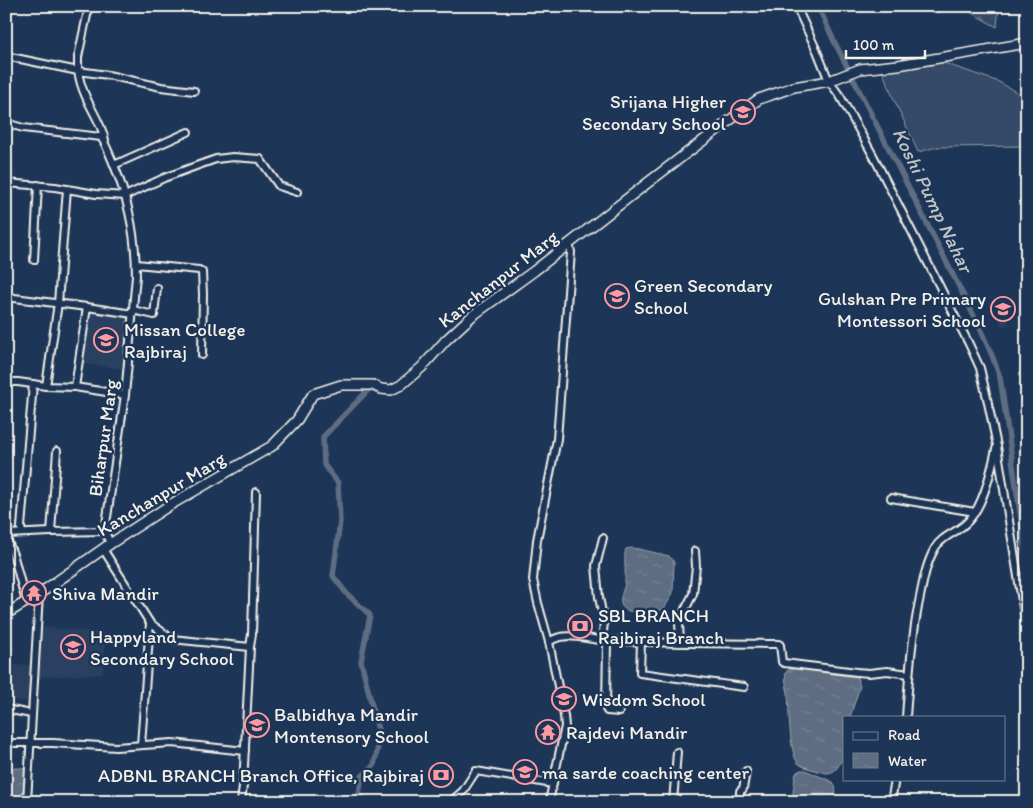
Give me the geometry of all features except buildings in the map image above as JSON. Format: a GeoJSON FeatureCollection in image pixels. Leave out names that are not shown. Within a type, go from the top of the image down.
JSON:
{"type":"FeatureCollection","features":[{"type":"Feature","properties":{"kind":"main road","name":"Kanchanpur Marg"},"geometry":{"type":"LineString","coordinates":[[6,614],[39,594],[106,546],[170,505],[272,446],[297,420],[313,394],[341,385],[373,386],[391,390],[401,385],[422,367],[446,340],[472,316],[760,99],[794,87],[829,81],[860,69],[976,53],[1027,43]]}},
{"type":"Feature","properties":{"kind":"street"},"geometry":{"type":"LineString","coordinates":[[78,71],[78,57],[89,6]]}},
{"type":"Feature","properties":{"kind":"street"},"geometry":{"type":"LineString","coordinates":[[796,6],[817,50],[829,81],[840,96],[874,157],[980,368],[997,446],[1027,633]]}},
{"type":"Feature","properties":{"kind":"street"},"geometry":{"type":"LineString","coordinates":[[6,56],[78,71],[194,91]]}},
{"type":"Feature","properties":{"kind":"street","name":"Biharpur Marg"},"geometry":{"type":"LineString","coordinates":[[78,71],[81,86],[104,133],[106,144],[129,207],[132,222],[136,264],[133,312],[124,395],[105,531],[106,546],[150,623]]}},
{"type":"Feature","properties":{"kind":"street"},"geometry":{"type":"LineString","coordinates":[[6,123],[23,128],[101,137],[106,144]]}},
{"type":"Feature","properties":{"kind":"street"},"geometry":{"type":"LineString","coordinates":[[114,165],[188,132]]}},
{"type":"Feature","properties":{"kind":"street"},"geometry":{"type":"LineString","coordinates":[[6,183],[125,196],[196,166],[216,159],[233,157],[260,159],[280,186],[298,192]]}},
{"type":"Feature","properties":{"kind":"street"},"geometry":{"type":"LineString","coordinates":[[34,260],[38,185]]}},
{"type":"Feature","properties":{"kind":"street"},"geometry":{"type":"LineString","coordinates":[[46,386],[58,303],[67,189]]}},
{"type":"Feature","properties":{"kind":"street"},"geometry":{"type":"LineString","coordinates":[[549,802],[565,726],[550,642],[533,580],[537,540],[557,439],[571,252],[569,243]]}},
{"type":"Feature","properties":{"kind":"street"},"geometry":{"type":"LineString","coordinates":[[136,264],[199,270],[202,272],[202,355]]}},
{"type":"Feature","properties":{"kind":"street"},"geometry":{"type":"LineString","coordinates":[[6,297],[154,316],[156,288]]}},
{"type":"Feature","properties":{"kind":"street"},"geometry":{"type":"LineString","coordinates":[[75,387],[87,307]]}},
{"type":"Feature","properties":{"kind":"street"},"geometry":{"type":"LineString","coordinates":[[6,382],[75,387],[124,395]]}},
{"type":"Feature","properties":{"kind":"street"},"geometry":{"type":"LineString","coordinates":[[22,533],[33,384]]}},
{"type":"Feature","properties":{"kind":"street"},"geometry":{"type":"LineString","coordinates":[[906,716],[908,674],[916,613],[925,571],[934,549],[940,542],[966,525],[975,512],[988,484],[997,446]]}},
{"type":"Feature","properties":{"kind":"street"},"geometry":{"type":"LineString","coordinates":[[51,532],[57,451]]}},
{"type":"Feature","properties":{"kind":"street"},"geometry":{"type":"LineString","coordinates":[[240,802],[243,786],[252,625],[256,492]]}},
{"type":"Feature","properties":{"kind":"street"},"geometry":{"type":"LineString","coordinates":[[891,498],[975,512]]}},
{"type":"Feature","properties":{"kind":"street"},"geometry":{"type":"LineString","coordinates":[[26,602],[6,534],[105,531]]}},
{"type":"Feature","properties":{"kind":"street"},"geometry":{"type":"LineString","coordinates":[[603,538],[596,566],[604,623],[606,709],[609,712],[619,712]]}},
{"type":"Feature","properties":{"kind":"street"},"geometry":{"type":"LineString","coordinates":[[680,643],[680,620],[693,594],[696,566],[695,551]]}},
{"type":"Feature","properties":{"kind":"street"},"geometry":{"type":"LineString","coordinates":[[27,802],[39,594]]}},
{"type":"Feature","properties":{"kind":"street"},"geometry":{"type":"LineString","coordinates":[[150,623],[172,639],[250,648]]}},
{"type":"Feature","properties":{"kind":"street"},"geometry":{"type":"LineString","coordinates":[[141,745],[150,623]]}},
{"type":"Feature","properties":{"kind":"street"},"geometry":{"type":"LineString","coordinates":[[550,642],[558,637],[566,636],[641,642],[778,644],[780,645],[782,662],[784,663],[857,672],[887,671],[908,674]]}},
{"type":"Feature","properties":{"kind":"street"},"geometry":{"type":"LineString","coordinates":[[641,642],[640,674],[744,686]]}},
{"type":"Feature","properties":{"kind":"street"},"geometry":{"type":"LineString","coordinates":[[6,709],[31,714]]}},
{"type":"Feature","properties":{"kind":"street"},"geometry":{"type":"LineString","coordinates":[[6,743],[116,746],[172,743],[245,751]]}},
{"type":"Feature","properties":{"kind":"street"},"geometry":{"type":"LineString","coordinates":[[673,802],[677,752]]}},
{"type":"Feature","properties":{"kind":"street"},"geometry":{"type":"LineString","coordinates":[[450,802],[463,791],[476,771],[553,784]]}},
{"type":"Feature","properties":{"kind":"street"},"geometry":{"type":"LineString","coordinates":[[740,802],[740,791],[743,789],[746,771]]}},
{"type":"Feature","properties":{"kind":"street"},"geometry":{"type":"LineString","coordinates":[[890,802],[896,780]]}},
{"type":"Feature","properties":{"kind":"shaded area"},"geometry":{"type":"Polygon","coordinates":[[[1009,301],[1008,325],[1001,326],[996,302],[1009,301]]]}},
{"type":"Feature","properties":{"kind":"shaded area","name":"Missan College Rajbiraj"},"geometry":{"type":"Polygon","coordinates":[[[88,310],[131,317],[125,369],[79,363],[88,310]]]}},
{"type":"Feature","properties":{"kind":"shaded area","name":"Happyland Secondary School"},"geometry":{"type":"Polygon","coordinates":[[[41,627],[106,633],[103,674],[39,677],[41,627]]]}},
{"type":"Feature","properties":{"kind":"shaded area"},"geometry":{"type":"Polygon","coordinates":[[[6,665],[30,665],[29,702],[6,699],[6,665]]]}},
{"type":"Feature","properties":{"kind":"green space"},"geometry":{"type":"Polygon","coordinates":[[[910,6],[951,6],[939,13],[910,6]]]}},
{"type":"Feature","properties":{"kind":"green space"},"geometry":{"type":"Polygon","coordinates":[[[959,6],[999,6],[997,27],[959,6]]]}},
{"type":"Feature","properties":{"kind":"green space"},"geometry":{"type":"Polygon","coordinates":[[[932,59],[999,82],[1027,98],[1027,146],[937,147],[918,152],[881,68],[932,59]]]}},
{"type":"Feature","properties":{"kind":"water"},"geometry":{"type":"Polygon","coordinates":[[[631,548],[669,556],[674,562],[673,593],[664,609],[634,612],[628,611],[621,604],[625,581],[625,553],[626,549],[631,548]]]}},
{"type":"Feature","properties":{"kind":"water"},"geometry":{"type":"Polygon","coordinates":[[[790,669],[807,670],[857,677],[860,686],[850,716],[843,716],[843,751],[838,767],[833,771],[826,773],[807,768],[800,765],[795,757],[791,740],[786,672],[790,669]]]}},
{"type":"Feature","properties":{"kind":"water"},"geometry":{"type":"Polygon","coordinates":[[[6,768],[23,768],[25,770],[23,802],[6,802],[6,768]]]}},
{"type":"Feature","properties":{"kind":"water"},"geometry":{"type":"Polygon","coordinates":[[[801,770],[833,782],[836,792],[834,802],[792,802],[795,776],[801,770]]]}},
{"type":"Feature","properties":{"kind":"waterway","name":"Koshi Pump Nahar"},"geometry":{"type":"LineString","coordinates":[[818,6],[979,326],[993,358],[1000,377],[1027,561]]}},
{"type":"Feature","properties":{"kind":"waterway"},"geometry":{"type":"LineString","coordinates":[[367,802],[359,794],[362,776],[374,765],[380,738],[361,661],[370,615],[347,594],[333,576],[340,521],[338,483],[324,465],[323,437],[373,385]]}},
{"type":"Feature","properties":{"kind":"place","name":"Srijana Higher Secondary School"},"geometry":{"type":"Point","coordinates":[743,112]}},
{"type":"Feature","properties":{"kind":"place","name":"Green Secondary School"},"geometry":{"type":"Point","coordinates":[617,296]}},
{"type":"Feature","properties":{"kind":"place","name":"Gulshan Pre Primary Montessori School"},"geometry":{"type":"Point","coordinates":[1003,309]}},
{"type":"Feature","properties":{"kind":"place","name":"Missan College Rajbiraj"},"geometry":{"type":"Point","coordinates":[106,340]}},
{"type":"Feature","properties":{"kind":"place","name":"Shiva Mandir"},"geometry":{"type":"Point","coordinates":[34,593]}},
{"type":"Feature","properties":{"kind":"place","name":"SBL BRANCH Rajbiraj Branch"},"geometry":{"type":"Point","coordinates":[580,626]}},
{"type":"Feature","properties":{"kind":"place","name":"Happyland Secondary School"},"geometry":{"type":"Point","coordinates":[73,647]}},
{"type":"Feature","properties":{"kind":"place","name":"Wisdom School"},"geometry":{"type":"Point","coordinates":[564,699]}},
{"type":"Feature","properties":{"kind":"place","name":"Balbidhya Mandir Montensory School"},"geometry":{"type":"Point","coordinates":[257,725]}},
{"type":"Feature","properties":{"kind":"place","name":"Rajdevi Mandir"},"geometry":{"type":"Point","coordinates":[548,732]}},
{"type":"Feature","properties":{"kind":"place","name":"ma sarde coaching center"},"geometry":{"type":"Point","coordinates":[525,772]}},
{"type":"Feature","properties":{"kind":"place","name":"ADBNL BRANCH Branch Office, Rajbiraj"},"geometry":{"type":"Point","coordinates":[441,775]}}]}
